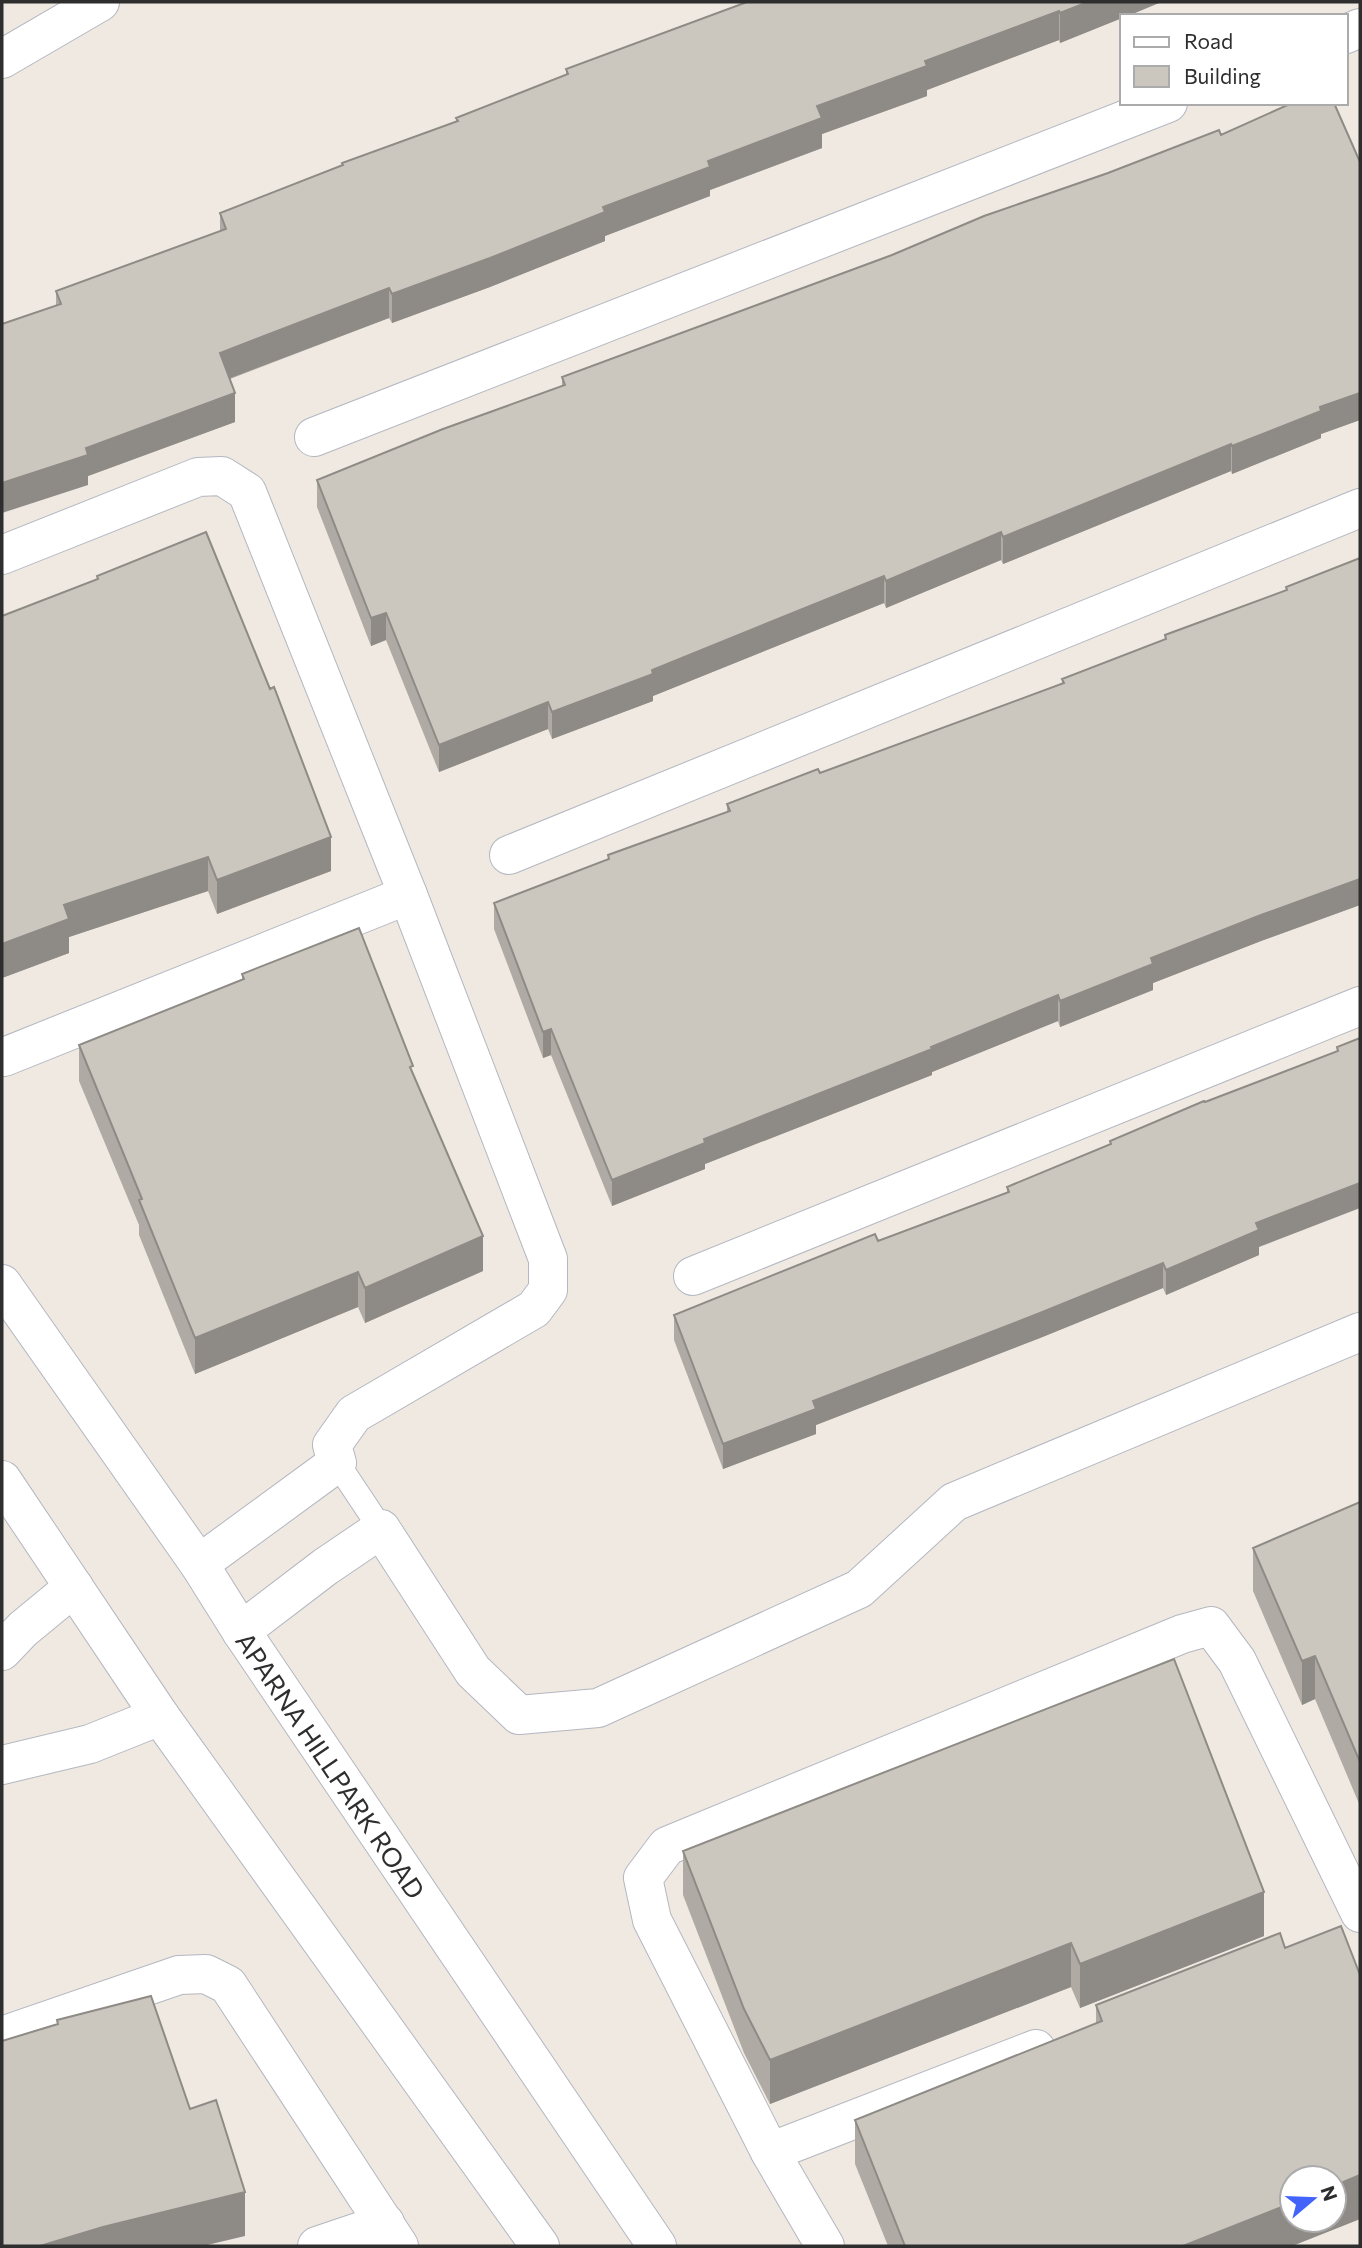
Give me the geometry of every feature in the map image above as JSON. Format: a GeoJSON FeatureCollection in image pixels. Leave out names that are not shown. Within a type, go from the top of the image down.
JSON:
{"type":"FeatureCollection","features":[{"type":"Feature","properties":{"kind":"street"},"geometry":{"type":"LineString","coordinates":[[2,59],[100,2]]}},
{"type":"Feature","properties":{"kind":"street"},"geometry":{"type":"LineString","coordinates":[[314,438],[1163,105]]}},
{"type":"Feature","properties":{"kind":"street"},"geometry":{"type":"LineString","coordinates":[[2,555],[198,477],[222,476],[247,492],[408,895],[548,1259],[548,1290],[534,1309],[354,1414],[332,1445],[337,1463],[199,1564]]}},
{"type":"Feature","properties":{"kind":"street"},"geometry":{"type":"LineString","coordinates":[[509,855],[1360,508]]}},
{"type":"Feature","properties":{"kind":"street"},"geometry":{"type":"LineString","coordinates":[[4,1057],[408,895]]}},
{"type":"Feature","properties":{"kind":"street"},"geometry":{"type":"LineString","coordinates":[[693,1276],[1360,1006]]}},
{"type":"Feature","properties":{"kind":"street","name":"APARNA HILLPARK ROAD"},"geometry":{"type":"LineString","coordinates":[[2,1284],[199,1564],[241,1631],[657,2246]]}},
{"type":"Feature","properties":{"kind":"street"},"geometry":{"type":"LineString","coordinates":[[241,1631],[325,1567],[381,1529],[473,1671],[519,1715],[598,1708],[859,1589],[954,1502],[1360,1332]]}},
{"type":"Feature","properties":{"kind":"street"},"geometry":{"type":"LineString","coordinates":[[2,1480],[160,1716],[540,2246]]}},
{"type":"Feature","properties":{"kind":"street"},"geometry":{"type":"LineString","coordinates":[[2,1651],[23,1629],[74,1587]]}},
{"type":"Feature","properties":{"kind":"street"},"geometry":{"type":"LineString","coordinates":[[825,2246],[770,2152],[652,1920],[643,1878],[667,1846],[1182,1633],[1212,1626],[1237,1661],[1352,1922]]}},
{"type":"Feature","properties":{"kind":"street"},"geometry":{"type":"LineString","coordinates":[[2,1765],[90,1744],[160,1716]]}},
{"type":"Feature","properties":{"kind":"street"},"geometry":{"type":"LineString","coordinates":[[2,2036],[179,1975],[206,1973],[228,1984],[392,2235],[317,2246]]}},
{"type":"Feature","properties":{"kind":"street"},"geometry":{"type":"LineString","coordinates":[[770,2152],[1065,2037]]}},
{"type":"Feature","properties":{"kind":"lane"},"geometry":{"type":"LineString","coordinates":[[337,1463],[381,1529]]}},
{"type":"Feature","properties":{"kind":"building"},"geometry":{"type":"Polygon","coordinates":[[[747,2],[1088,2],[925,61],[927,66],[817,106],[822,118],[708,161],[710,167],[603,207],[605,212],[392,294],[389,288],[220,353],[235,393],[86,448],[88,455],[2,483],[2,324],[61,304],[56,291],[226,229],[220,213],[343,165],[342,163],[458,121],[456,118],[568,74],[566,69],[747,2]]]}},
{"type":"Feature","properties":{"kind":"building"},"geometry":{"type":"Polygon","coordinates":[[[1288,105],[1335,105],[1360,162],[1360,393],[1320,407],[1321,411],[1232,446],[1231,444],[1003,537],[1001,532],[886,581],[884,576],[652,670],[653,674],[552,712],[548,702],[439,745],[386,613],[371,618],[317,480],[443,429],[565,385],[562,377],[892,255],[984,216],[1108,173],[1219,130],[1221,135],[1288,105]]]}},
{"type":"Feature","properties":{"kind":"building"},"geometry":{"type":"Polygon","coordinates":[[[206,532],[270,689],[274,687],[331,837],[217,880],[208,857],[64,905],[69,919],[2,944],[2,616],[98,579],[97,576],[206,532]]]}},
{"type":"Feature","properties":{"kind":"building"},"geometry":{"type":"Polygon","coordinates":[[[1360,558],[1360,879],[1151,958],[1153,964],[1060,1001],[1058,995],[931,1047],[932,1049],[704,1139],[705,1143],[612,1180],[551,1029],[543,1032],[494,903],[609,859],[608,855],[730,811],[727,804],[818,769],[820,773],[1064,683],[1062,679],[1166,639],[1165,635],[1287,590],[1286,587],[1360,558]]]}},
{"type":"Feature","properties":{"kind":"building"},"geometry":{"type":"Polygon","coordinates":[[[359,928],[413,1066],[410,1067],[483,1236],[365,1288],[358,1272],[195,1338],[79,1045],[244,979],[242,974],[359,928]]]}},
{"type":"Feature","properties":{"kind":"building"},"geometry":{"type":"Polygon","coordinates":[[[1360,1038],[1360,1183],[1256,1223],[1259,1230],[1166,1270],[1163,1263],[813,1401],[816,1409],[723,1444],[674,1315],[875,1234],[878,1241],[1009,1192],[1007,1187],[1111,1144],[1110,1141],[1204,1101],[1338,1051],[1337,1047],[1360,1038]]]}},
{"type":"Feature","properties":{"kind":"building"},"geometry":{"type":"Polygon","coordinates":[[[1360,1502],[1360,1762],[1315,1656],[1302,1661],[1253,1548],[1360,1502]]]}},
{"type":"Feature","properties":{"kind":"building"},"geometry":{"type":"Polygon","coordinates":[[[1174,1659],[1264,1892],[1080,1964],[1071,1943],[770,2060],[744,2009],[683,1851],[1174,1659]]]}},
{"type":"Feature","properties":{"kind":"building"},"geometry":{"type":"Polygon","coordinates":[[[1341,1926],[1360,1975],[1360,2175],[1348,2180],[1348,2164],[1278,2164],[1278,2209],[1183,2246],[905,2246],[855,2120],[1102,2021],[1096,2005],[1280,1933],[1285,1948],[1341,1926]]]}},
{"type":"Feature","properties":{"kind":"building"},"geometry":{"type":"Polygon","coordinates":[[[151,1996],[190,2109],[216,2100],[245,2192],[103,2227],[40,2246],[2,2246],[2,2041],[58,2024],[57,2020],[151,1996]]]}}]}
